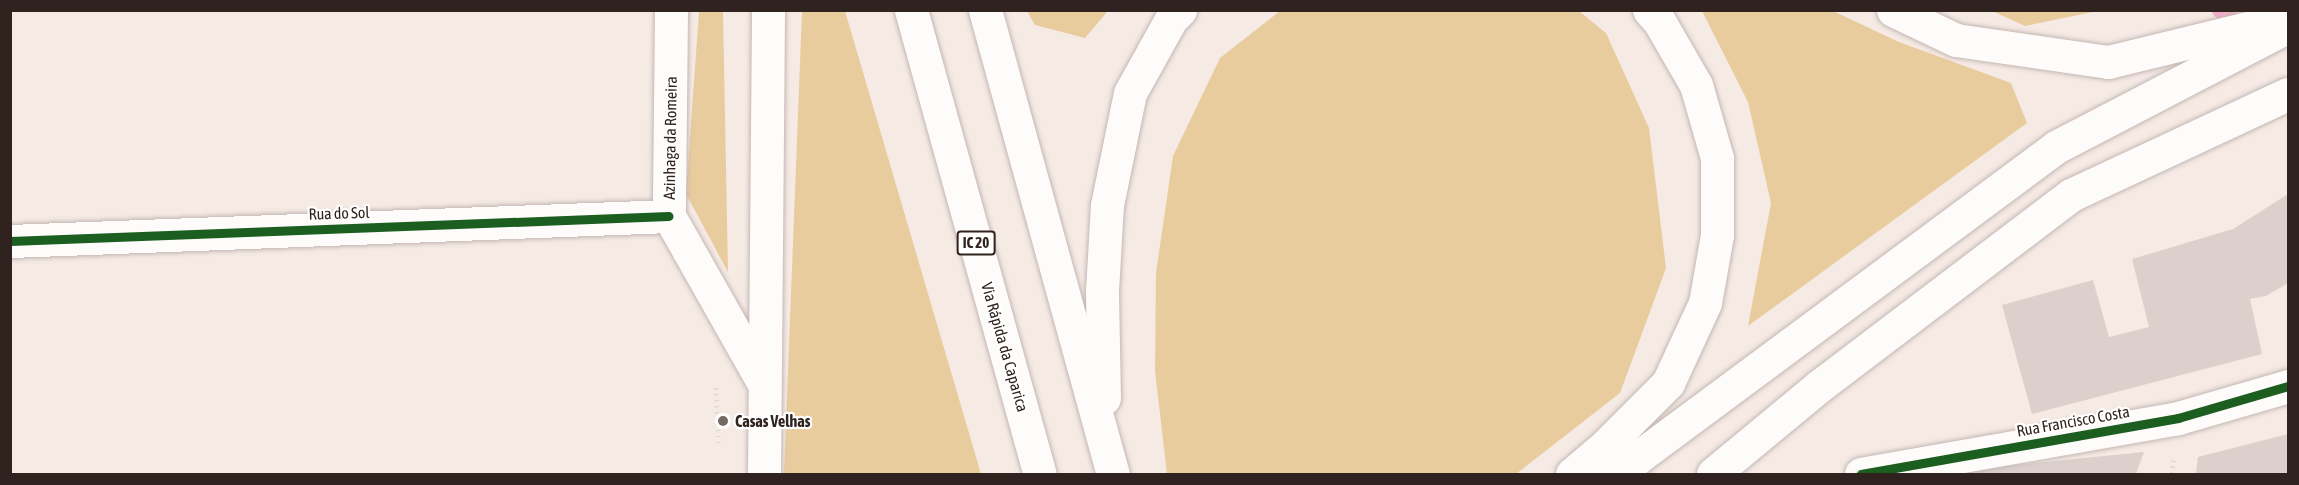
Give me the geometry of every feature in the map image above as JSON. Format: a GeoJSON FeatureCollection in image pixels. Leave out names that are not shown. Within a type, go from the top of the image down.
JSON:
{"type":"FeatureCollection","features":[{"type":"Feature","properties":{"kind":"main road","name":"Azinhaga da Romeira"},"geometry":{"type":"LineString","coordinates":[[671,10],[669,216],[765,384]]}},
{"type":"Feature","properties":{"kind":"main road"},"geometry":{"type":"LineString","coordinates":[[764,474],[768,10]]}},
{"type":"Feature","properties":{"kind":"main road","name":"Via Rápida da Caparica"},"geometry":{"type":"LineString","coordinates":[[911,10],[1041,474]]}},
{"type":"Feature","properties":{"kind":"main road"},"geometry":{"type":"LineString","coordinates":[[985,10],[1109,460]]}},
{"type":"Feature","properties":{"kind":"main road"},"geometry":{"type":"LineString","coordinates":[[1109,460],[1102,291],[1107,205],[1130,93],[1170,20],[1180,10]]}},
{"type":"Feature","properties":{"kind":"main road"},"geometry":{"type":"LineString","coordinates":[[1572,474],[1604,447],[1668,383],[1705,303],[1717,235],[1717,158],[1696,85],[1659,21],[1649,10]]}},
{"type":"Feature","properties":{"kind":"main road"},"geometry":{"type":"LineString","coordinates":[[1893,10],[1956,40],[2108,62],[2289,18]]}},
{"type":"Feature","properties":{"kind":"main road"},"geometry":{"type":"LineString","coordinates":[[1606,474],[1637,458],[2056,147],[2289,26]]}},
{"type":"Feature","properties":{"kind":"main road"},"geometry":{"type":"LineString","coordinates":[[1713,474],[1818,387],[2071,195],[2289,94]]}},
{"type":"Feature","properties":{"kind":"main road","name":"Rua do Sol"},"geometry":{"type":"LineString","coordinates":[[10,241],[669,216]]}},
{"type":"Feature","properties":{"kind":"main road","name":"Rua Francisco Costa"},"geometry":{"type":"LineString","coordinates":[[1861,474],[2178,418],[2289,386]]}},
{"type":"Feature","properties":{"kind":"path"},"geometry":{"type":"LineString","coordinates":[[2172,474],[2173,468]]}},
{"type":"Feature","properties":{"kind":"shaded area"},"geometry":{"type":"Polygon","coordinates":[[[1992,10],[2103,10],[2025,26],[1992,11],[1992,10]]]}},
{"type":"Feature","properties":{"kind":"shaded area"},"geometry":{"type":"Polygon","coordinates":[[[699,11],[723,11],[728,272],[686,194],[699,11]]]}},
{"type":"Feature","properties":{"kind":"shaded area"},"geometry":{"type":"Polygon","coordinates":[[[802,11],[845,11],[981,474],[784,474],[802,11]]]}},
{"type":"Feature","properties":{"kind":"shaded area"},"geometry":{"type":"Polygon","coordinates":[[[1027,11],[1108,11],[1085,38],[1035,25],[1027,11]]]}},
{"type":"Feature","properties":{"kind":"shaded area"},"geometry":{"type":"Polygon","coordinates":[[[1280,11],[1579,11],[1606,33],[1649,128],[1666,268],[1620,393],[1516,474],[1167,474],[1155,371],[1156,273],[1173,156],[1220,58],[1280,11]]]}},
{"type":"Feature","properties":{"kind":"shaded area"},"geometry":{"type":"Polygon","coordinates":[[[1702,11],[1833,11],[1899,42],[2011,83],[2027,123],[1748,326],[1771,203],[1748,102],[1702,11]]]}},
{"type":"Feature","properties":{"kind":"building"},"geometry":{"type":"Polygon","coordinates":[[[2288,194],[2288,283],[2266,296],[2250,299],[2262,354],[2032,414],[2002,305],[2093,280],[2109,337],[2149,327],[2132,259],[2233,229],[2288,194]]]}},
{"type":"Feature","properties":{"kind":"building"},"geometry":{"type":"Polygon","coordinates":[[[2288,434],[2288,474],[2196,474],[2198,457],[2288,434]]]}},
{"type":"Feature","properties":{"kind":"building"},"geometry":{"type":"Polygon","coordinates":[[[2144,452],[2136,474],[1937,474],[1937,473],[2144,452]]]}},
{"type":"Feature","properties":{"kind":"waterway"},"geometry":{"type":"LineString","coordinates":[[2219,10],[2236,22]]}},
{"type":"Feature","properties":{"kind":"cycle path"},"geometry":{"type":"LineString","coordinates":[[10,241],[669,216]]}},
{"type":"Feature","properties":{"kind":"cycle path"},"geometry":{"type":"LineString","coordinates":[[1861,474],[2178,418],[2288,386]]}},
{"type":"Feature","properties":{"kind":"place","name":"Casas Velhas"},"geometry":{"type":"Point","coordinates":[723,421]}}]}
